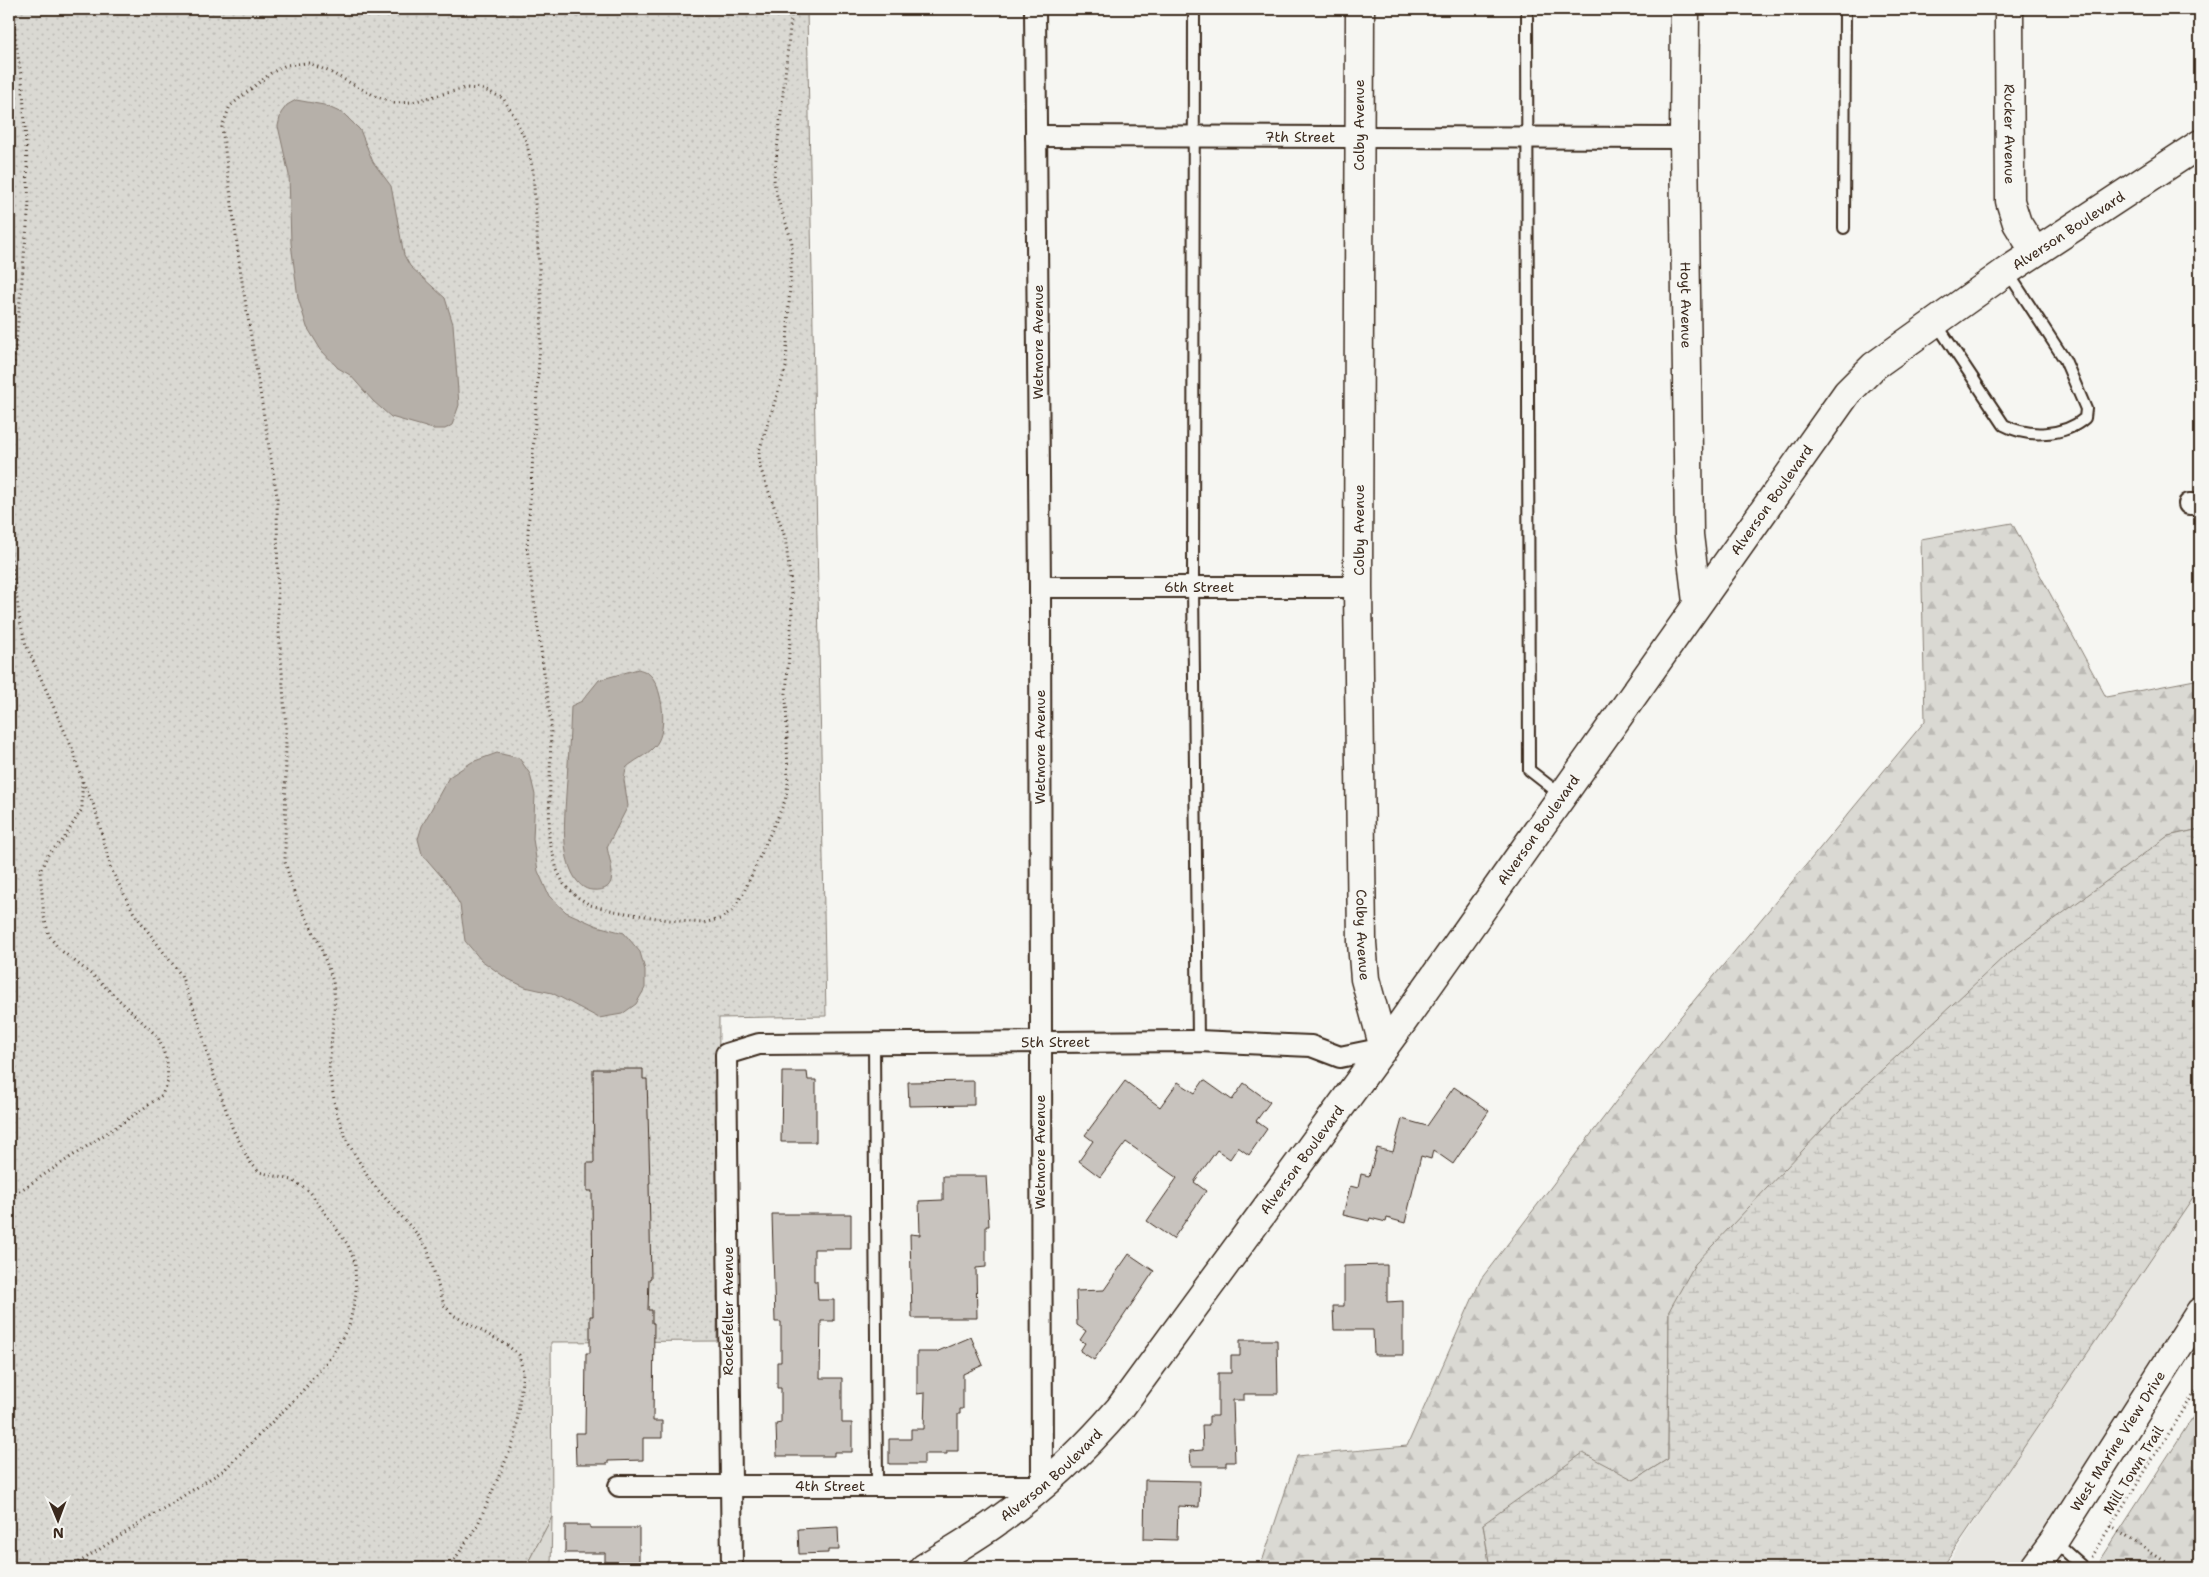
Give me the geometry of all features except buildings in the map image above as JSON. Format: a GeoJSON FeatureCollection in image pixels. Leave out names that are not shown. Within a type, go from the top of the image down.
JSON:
{"type":"FeatureCollection","features":[{"type":"Feature","properties":{"kind":"street","name":"Wetmore Avenue"},"geometry":{"type":"LineString","coordinates":[[1035,9],[1040,587],[1039,1042],[1042,1486]]}},
{"type":"Feature","properties":{"kind":"street","name":"Colby Avenue"},"geometry":{"type":"LineString","coordinates":[[1360,9],[1358,587],[1362,943],[1365,980],[1384,1048]]}},
{"type":"Feature","properties":{"kind":"street","name":"Hoyt Avenue"},"geometry":{"type":"LineString","coordinates":[[1685,9],[1684,138],[1689,535],[1697,602]]}},
{"type":"Feature","properties":{"kind":"street","name":"Rucker Avenue"},"geometry":{"type":"LineString","coordinates":[[2009,9],[2010,201],[2017,223],[2035,252]]}},
{"type":"Feature","properties":{"kind":"street","name":"7th Street"},"geometry":{"type":"LineString","coordinates":[[1036,136],[1684,138]]}},
{"type":"Feature","properties":{"kind":"street","name":"Alverson Boulevard"},"geometry":{"type":"LineString","coordinates":[[924,1568],[999,1520],[1042,1486],[1087,1446],[1120,1408],[1384,1048],[1847,392],[1874,366],[2007,271],[2200,144]]}},
{"type":"Feature","properties":{"kind":"street","name":"6th Street"},"geometry":{"type":"LineString","coordinates":[[1040,587],[1358,587]]}},
{"type":"Feature","properties":{"kind":"street","name":"5th Street"},"geometry":{"type":"LineString","coordinates":[[726,1054],[759,1044],[1198,1041],[1311,1046],[1340,1058],[1384,1048]]}},
{"type":"Feature","properties":{"kind":"street","name":"Rockefeller Avenue"},"geometry":{"type":"LineString","coordinates":[[726,1054],[729,1486],[732,1568]]}},
{"type":"Feature","properties":{"kind":"street","name":"West Marine View Drive"},"geometry":{"type":"LineString","coordinates":[[2034,1568],[2054,1541],[2200,1312]]}},
{"type":"Feature","properties":{"kind":"street","name":"4th Street"},"geometry":{"type":"LineString","coordinates":[[619,1486],[1042,1486]]}},
{"type":"Feature","properties":{"kind":"lane"},"geometry":{"type":"LineString","coordinates":[[1194,9],[1193,587],[1198,1041]]}},
{"type":"Feature","properties":{"kind":"lane"},"geometry":{"type":"LineString","coordinates":[[1527,9],[1529,770],[1561,795]]}},
{"type":"Feature","properties":{"kind":"lane"},"geometry":{"type":"LineString","coordinates":[[1844,228],[1845,9]]}},
{"type":"Feature","properties":{"kind":"lane"},"geometry":{"type":"LineString","coordinates":[[1935,322],[2004,425],[2016,432],[2031,434],[2061,430],[2080,423],[2085,418],[2086,409],[2065,360],[2007,271]]}},
{"type":"Feature","properties":{"kind":"lane"},"geometry":{"type":"LineString","coordinates":[[874,1043],[877,1486]]}},
{"type":"Feature","properties":{"kind":"lane"},"geometry":{"type":"LineString","coordinates":[[2054,1541],[2084,1568]]}},
{"type":"Feature","properties":{"kind":"path"},"geometry":{"type":"LineString","coordinates":[[9,417],[10,387],[29,229],[23,88],[14,9]]}},
{"type":"Feature","properties":{"kind":"path"},"geometry":{"type":"LineString","coordinates":[[449,1568],[478,1524],[515,1439],[523,1372],[522,1361],[519,1355],[507,1345],[453,1314],[444,1305],[427,1248],[418,1234],[371,1182],[347,1141],[336,1111],[329,1070],[336,999],[333,981],[319,943],[294,895],[285,862],[286,727],[278,618],[276,496],[241,275],[222,127],[230,106],[271,73],[286,65],[308,63],[328,71],[375,96],[394,103],[412,102],[466,88],[482,89],[503,98],[514,116],[526,141],[533,170],[542,313],[528,548],[551,723],[548,818],[552,856],[564,884],[576,896],[590,905],[669,920],[704,923],[720,919],[732,910],[743,894],[785,801],[788,784],[786,694],[792,616],[790,576],[785,537],[760,467],[759,451],[786,367],[789,341],[792,244],[789,230],[776,197],[774,179],[775,150],[792,9]]}},
{"type":"Feature","properties":{"kind":"path"},"geometry":{"type":"LineString","coordinates":[[9,544],[20,621],[26,645],[72,748],[82,780],[95,808],[111,869],[134,914],[181,976],[200,1025],[212,1070],[230,1119],[249,1161],[259,1172],[292,1180],[310,1192],[348,1245],[355,1263],[356,1294],[348,1326],[330,1358],[299,1396],[224,1470],[70,1568]]}},
{"type":"Feature","properties":{"kind":"path"},"geometry":{"type":"LineString","coordinates":[[9,1198],[137,1114],[162,1094],[168,1081],[167,1061],[158,1037],[96,978],[58,948],[49,935],[44,918],[40,871],[49,853],[63,840],[82,809],[82,780]]}},
{"type":"Feature","properties":{"kind":"path","name":"Mill Town Trail"},"geometry":{"type":"LineString","coordinates":[[2084,1568],[2200,1384]]}},
{"type":"Feature","properties":{"kind":"path"},"geometry":{"type":"LineString","coordinates":[[2110,1526],[2175,1568]]}},
{"type":"Feature","properties":{"kind":"shaded area"},"geometry":{"type":"Polygon","coordinates":[[[296,100],[324,105],[344,114],[360,130],[373,162],[391,186],[404,255],[410,266],[445,298],[453,324],[459,405],[452,425],[445,429],[433,429],[391,417],[373,401],[350,375],[338,368],[321,350],[307,327],[298,298],[291,243],[289,175],[278,126],[281,113],[287,105],[296,100]]]}},
{"type":"Feature","properties":{"kind":"shaded area"},"geometry":{"type":"Polygon","coordinates":[[[638,669],[649,674],[654,680],[660,695],[663,714],[661,733],[651,750],[626,768],[624,780],[628,806],[607,847],[612,876],[611,882],[601,890],[586,889],[581,886],[574,876],[567,858],[565,845],[564,830],[571,706],[582,701],[599,680],[638,669]]]}},
{"type":"Feature","properties":{"kind":"shaded area"},"geometry":{"type":"Polygon","coordinates":[[[497,753],[519,758],[530,774],[535,795],[533,839],[538,871],[549,896],[566,912],[597,926],[624,933],[640,952],[645,970],[645,988],[636,1004],[622,1014],[599,1018],[552,993],[525,987],[506,978],[481,960],[465,941],[460,905],[448,884],[422,854],[418,839],[422,826],[449,777],[472,762],[497,753]]]}},
{"type":"Feature","properties":{"kind":"shaded area"},"geometry":{"type":"Polygon","coordinates":[[[2200,1184],[2200,1314],[2039,1568],[1945,1568],[2103,1323],[2200,1184]]]}},
{"type":"Feature","properties":{"kind":"green space"},"geometry":{"type":"Polygon","coordinates":[[[9,9],[807,9],[826,1016],[719,1018],[717,1341],[551,1342],[552,1517],[525,1568],[9,1568],[9,9]]]}},
{"type":"Feature","properties":{"kind":"green space"},"geometry":{"type":"Polygon","coordinates":[[[2012,523],[2106,697],[2200,679],[2200,829],[2168,836],[1669,1311],[1668,1459],[1634,1480],[1483,1524],[1490,1568],[1260,1568],[1297,1456],[1407,1446],[1481,1279],[1677,1021],[1925,721],[1921,539],[2012,523]]]}},
{"type":"Feature","properties":{"kind":"green space"},"geometry":{"type":"Polygon","coordinates":[[[2200,829],[2200,1187],[1942,1568],[1490,1568],[1483,1524],[1583,1453],[1634,1480],[1668,1459],[1669,1311],[1695,1264],[1857,1093],[2007,954],[2168,836],[2200,829]]]}},
{"type":"Feature","properties":{"kind":"green space"},"geometry":{"type":"Polygon","coordinates":[[[2200,1406],[2200,1568],[2110,1568],[2100,1561],[2200,1406]]]}},
{"type":"Feature","properties":{"kind":"green space"},"geometry":{"type":"Polygon","coordinates":[[[552,1517],[551,1568],[525,1568],[552,1517]]]}}]}
